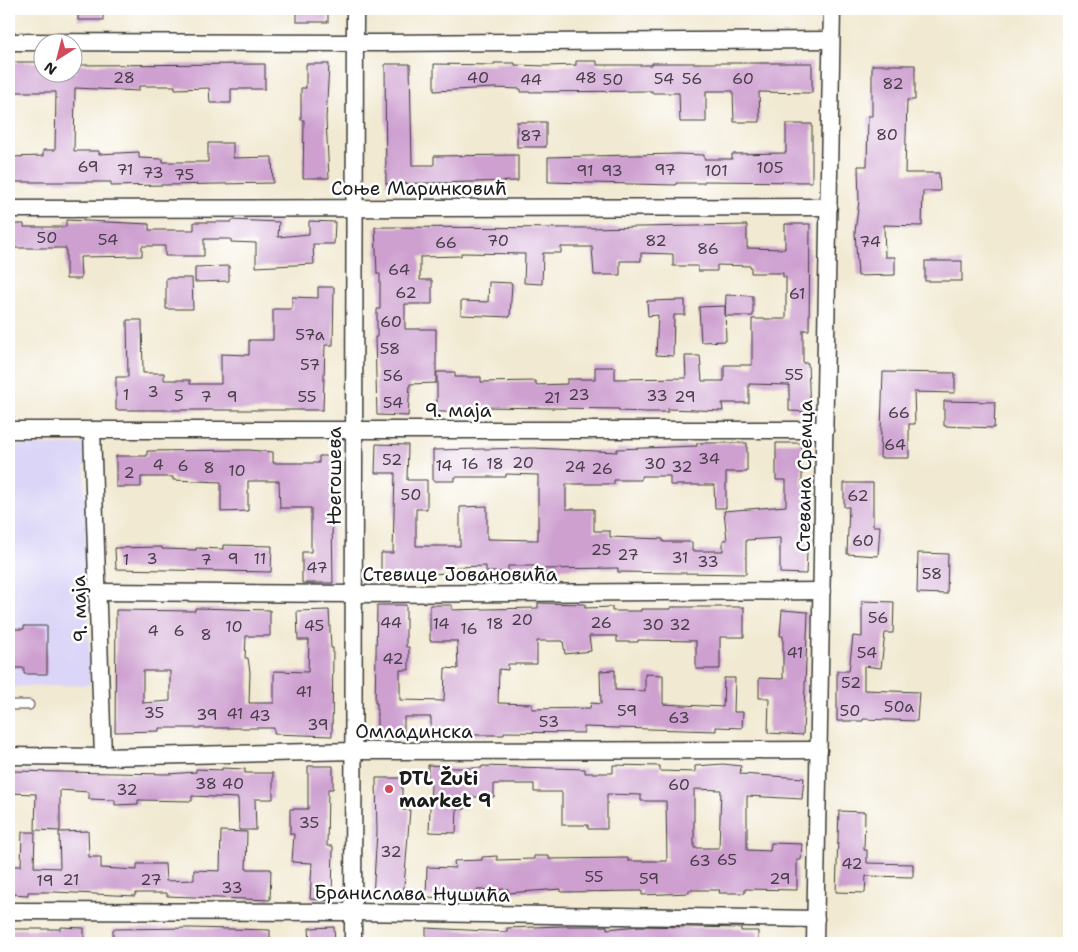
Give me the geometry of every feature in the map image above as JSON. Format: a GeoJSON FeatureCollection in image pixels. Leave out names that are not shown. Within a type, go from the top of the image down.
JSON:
{"type":"FeatureCollection","features":[{"type":"Feature","properties":{"kind":"street","name":"Његошева"},"geometry":{"type":"LineString","coordinates":[[354,943],[355,9]]}},
{"type":"Feature","properties":{"kind":"street","name":"Стевана Сремца"},"geometry":{"type":"LineString","coordinates":[[815,943],[832,9]]}},
{"type":"Feature","properties":{"kind":"street"},"geometry":{"type":"LineString","coordinates":[[9,42],[830,40]]}},
{"type":"Feature","properties":{"kind":"street","name":"Соње Маринковић"},"geometry":{"type":"LineString","coordinates":[[9,209],[829,207]]}},
{"type":"Feature","properties":{"kind":"street","name":"9. маја"},"geometry":{"type":"LineString","coordinates":[[9,430],[824,430]]}},
{"type":"Feature","properties":{"kind":"street","name":"9. маја"},"geometry":{"type":"LineString","coordinates":[[92,430],[103,757]]}},
{"type":"Feature","properties":{"kind":"street","name":"Стевице Јовановића"},"geometry":{"type":"LineString","coordinates":[[98,592],[354,594],[822,591]]}},
{"type":"Feature","properties":{"kind":"street","name":"Омладинска"},"geometry":{"type":"LineString","coordinates":[[9,756],[103,757],[355,751],[819,750]]}},
{"type":"Feature","properties":{"kind":"street","name":"Бранислава Нушића"},"geometry":{"type":"LineString","coordinates":[[9,911],[354,912],[816,919]]}},
{"type":"Feature","properties":{"kind":"lane"},"geometry":{"type":"LineString","coordinates":[[9,705],[29,705]]}},
{"type":"Feature","properties":{"kind":"shaded area"},"geometry":{"type":"Polygon","coordinates":[[[84,444],[90,685],[9,687],[9,446],[84,444]]]}},
{"type":"Feature","properties":{"kind":"building"},"geometry":{"type":"Polygon","coordinates":[[[78,9],[103,9],[103,20],[78,20],[78,9]]]}},
{"type":"Feature","properties":{"kind":"building"},"geometry":{"type":"Polygon","coordinates":[[[297,9],[328,9],[328,22],[297,22],[297,9]]]}},
{"type":"Feature","properties":{"kind":"building"},"geometry":{"type":"Polygon","coordinates":[[[576,61],[597,61],[597,65],[812,63],[812,93],[759,92],[760,122],[734,122],[733,91],[706,91],[706,122],[680,122],[679,93],[652,93],[652,91],[521,92],[521,89],[494,88],[434,91],[434,64],[494,65],[494,63],[515,63],[515,65],[546,66],[576,65],[576,61]]]}},
{"type":"Feature","properties":{"kind":"building"},"geometry":{"type":"Polygon","coordinates":[[[9,62],[32,62],[32,82],[82,82],[82,65],[265,64],[265,89],[231,89],[231,103],[210,103],[209,88],[175,89],[175,86],[139,86],[139,91],[75,88],[74,151],[99,151],[99,154],[139,152],[139,158],[163,159],[163,162],[208,162],[208,143],[233,143],[233,158],[272,157],[273,183],[111,186],[111,182],[11,182],[11,157],[43,156],[43,150],[55,150],[56,92],[9,92],[9,62]]]}},
{"type":"Feature","properties":{"kind":"building"},"geometry":{"type":"Polygon","coordinates":[[[306,64],[329,64],[326,119],[329,178],[303,178],[304,120],[301,120],[301,88],[306,88],[306,64]]]}},
{"type":"Feature","properties":{"kind":"building"},"geometry":{"type":"Polygon","coordinates":[[[385,64],[410,64],[412,165],[434,165],[434,156],[518,155],[518,181],[386,184],[385,64]]]}},
{"type":"Feature","properties":{"kind":"building"},"geometry":{"type":"Polygon","coordinates":[[[872,65],[915,65],[915,100],[907,100],[905,173],[939,173],[940,191],[923,191],[922,226],[884,225],[885,257],[895,257],[895,275],[858,276],[855,232],[859,201],[858,166],[867,166],[868,116],[872,116],[872,65]]]}},
{"type":"Feature","properties":{"kind":"building"},"geometry":{"type":"Polygon","coordinates":[[[517,122],[546,122],[546,147],[517,147],[517,122]]]}},
{"type":"Feature","properties":{"kind":"building"},"geometry":{"type":"Polygon","coordinates":[[[786,124],[812,124],[812,182],[704,181],[704,183],[676,183],[676,185],[548,182],[548,157],[677,154],[704,155],[704,159],[732,159],[732,154],[786,153],[786,124]]]}},
{"type":"Feature","properties":{"kind":"building"},"geometry":{"type":"Polygon","coordinates":[[[66,220],[149,224],[149,230],[194,230],[194,222],[232,222],[232,220],[279,222],[278,237],[309,234],[309,221],[335,222],[334,244],[313,244],[314,264],[256,267],[256,243],[231,242],[231,239],[204,239],[204,256],[165,256],[165,246],[142,246],[142,256],[80,257],[81,279],[66,279],[66,248],[9,248],[9,224],[24,224],[24,227],[66,227],[66,220]]]}},
{"type":"Feature","properties":{"kind":"building"},"geometry":{"type":"Polygon","coordinates":[[[785,224],[810,224],[809,330],[803,330],[803,363],[808,363],[810,412],[789,411],[789,385],[749,384],[749,403],[722,403],[723,411],[668,409],[668,412],[646,412],[619,411],[619,409],[482,407],[482,412],[437,412],[437,372],[455,372],[455,377],[481,377],[481,382],[536,381],[536,385],[567,384],[567,379],[595,379],[595,367],[615,367],[615,379],[686,378],[685,356],[700,356],[702,381],[724,381],[724,365],[752,365],[752,319],[786,319],[786,277],[783,277],[783,273],[751,273],[751,266],[717,265],[717,271],[698,271],[698,266],[673,266],[673,254],[641,253],[641,261],[620,261],[620,275],[594,275],[592,247],[561,247],[561,253],[543,253],[542,284],[524,283],[525,254],[461,253],[461,256],[420,257],[420,280],[432,280],[432,304],[405,304],[405,329],[436,329],[436,383],[410,384],[408,416],[377,415],[375,337],[377,337],[377,309],[380,309],[380,274],[377,274],[375,227],[587,228],[747,225],[747,248],[785,249],[785,224]]]}},
{"type":"Feature","properties":{"kind":"building"},"geometry":{"type":"Polygon","coordinates":[[[925,261],[962,261],[962,281],[925,281],[925,261]]]}},
{"type":"Feature","properties":{"kind":"building"},"geometry":{"type":"Polygon","coordinates":[[[229,266],[229,281],[195,282],[195,267],[229,266]]]}},
{"type":"Feature","properties":{"kind":"building"},"geometry":{"type":"Polygon","coordinates":[[[166,278],[192,278],[193,309],[166,309],[166,278]]]}},
{"type":"Feature","properties":{"kind":"building"},"geometry":{"type":"Polygon","coordinates":[[[489,282],[512,283],[510,317],[461,315],[461,301],[488,302],[489,282]]]}},
{"type":"Feature","properties":{"kind":"building"},"geometry":{"type":"Polygon","coordinates":[[[318,287],[334,287],[333,345],[325,345],[323,410],[116,410],[116,377],[128,377],[127,320],[142,320],[143,373],[164,373],[164,380],[190,380],[190,384],[221,384],[221,354],[249,355],[249,340],[273,340],[273,309],[292,309],[292,297],[318,298],[318,287]]]}},
{"type":"Feature","properties":{"kind":"building"},"geometry":{"type":"Polygon","coordinates":[[[726,295],[753,296],[753,316],[725,316],[726,295]]]}},
{"type":"Feature","properties":{"kind":"building"},"geometry":{"type":"Polygon","coordinates":[[[685,300],[685,315],[674,315],[673,356],[656,355],[658,315],[648,316],[647,301],[685,300]]]}},
{"type":"Feature","properties":{"kind":"building"},"geometry":{"type":"Polygon","coordinates":[[[725,306],[726,341],[701,342],[699,307],[725,306]]]}},
{"type":"Feature","properties":{"kind":"building"},"geometry":{"type":"Polygon","coordinates":[[[883,372],[955,373],[955,393],[914,392],[915,424],[909,424],[909,458],[880,458],[883,372]]]}},
{"type":"Feature","properties":{"kind":"building"},"geometry":{"type":"Polygon","coordinates":[[[944,401],[995,402],[994,428],[944,426],[944,401]]]}},
{"type":"Feature","properties":{"kind":"building"},"geometry":{"type":"Polygon","coordinates":[[[697,443],[747,443],[747,472],[726,472],[726,508],[715,508],[714,485],[670,485],[670,476],[641,476],[641,480],[614,480],[614,484],[566,484],[566,509],[594,509],[594,531],[610,531],[610,537],[663,539],[663,542],[692,542],[692,551],[723,551],[723,540],[727,540],[724,511],[786,506],[786,480],[776,480],[776,443],[802,443],[802,487],[810,487],[806,574],[780,573],[780,538],[746,540],[746,574],[618,572],[618,568],[538,569],[538,566],[508,566],[508,572],[486,572],[486,566],[456,567],[456,573],[381,575],[381,553],[393,553],[395,473],[375,473],[376,444],[408,445],[407,480],[427,480],[427,509],[416,509],[416,546],[460,546],[460,507],[487,506],[487,539],[538,540],[538,475],[506,474],[506,477],[455,477],[455,481],[433,481],[433,450],[534,448],[617,452],[617,449],[697,446],[697,443]]]}},
{"type":"Feature","properties":{"kind":"building"},"geometry":{"type":"Polygon","coordinates":[[[248,450],[273,452],[273,463],[319,463],[319,456],[331,456],[333,583],[302,583],[302,552],[311,552],[311,508],[280,508],[279,481],[248,481],[248,511],[221,512],[221,482],[173,480],[173,477],[141,477],[141,487],[116,487],[116,456],[147,456],[147,451],[248,450]]]}},
{"type":"Feature","properties":{"kind":"building"},"geometry":{"type":"Polygon","coordinates":[[[844,483],[873,483],[873,526],[880,526],[878,556],[847,554],[849,507],[844,507],[844,483]]]}},
{"type":"Feature","properties":{"kind":"building"},"geometry":{"type":"Polygon","coordinates":[[[223,545],[272,546],[271,572],[116,569],[115,548],[162,547],[162,549],[196,550],[196,548],[223,549],[223,545]]]}},
{"type":"Feature","properties":{"kind":"building"},"geometry":{"type":"Polygon","coordinates":[[[918,553],[948,554],[947,594],[917,593],[918,553]]]}},
{"type":"Feature","properties":{"kind":"building"},"geometry":{"type":"Polygon","coordinates":[[[862,601],[894,602],[893,633],[885,633],[881,668],[864,666],[864,690],[919,692],[917,721],[863,719],[863,721],[837,721],[837,671],[849,671],[853,636],[862,637],[862,601]]]}},
{"type":"Feature","properties":{"kind":"building"},"geometry":{"type":"Polygon","coordinates":[[[538,603],[585,604],[585,608],[612,607],[612,611],[671,609],[671,607],[744,607],[744,637],[720,637],[720,669],[696,669],[696,641],[638,640],[638,642],[617,642],[617,636],[589,636],[591,651],[565,654],[563,641],[537,641],[537,664],[508,664],[508,670],[499,669],[498,703],[532,704],[532,709],[590,708],[591,703],[601,704],[600,671],[615,670],[615,690],[645,691],[645,674],[663,675],[663,704],[723,707],[724,678],[735,678],[734,712],[743,712],[742,728],[716,727],[716,731],[584,727],[584,733],[504,732],[504,735],[431,735],[431,717],[404,717],[404,733],[377,733],[377,703],[375,703],[377,605],[406,605],[406,647],[409,647],[409,670],[400,670],[400,700],[444,701],[445,668],[458,669],[457,641],[430,641],[430,605],[452,605],[452,610],[538,608],[538,603]]]}},
{"type":"Feature","properties":{"kind":"building"},"geometry":{"type":"Polygon","coordinates":[[[195,608],[270,610],[270,636],[246,636],[245,658],[248,658],[250,672],[249,703],[274,703],[274,671],[308,672],[309,640],[298,640],[297,611],[329,610],[331,648],[333,648],[332,736],[274,734],[274,728],[159,728],[159,731],[115,732],[116,610],[195,611],[195,608]],[[143,671],[143,703],[170,701],[170,671],[143,671]]]}},
{"type":"Feature","properties":{"kind":"building"},"geometry":{"type":"Polygon","coordinates":[[[782,610],[808,612],[803,735],[768,733],[769,698],[759,698],[759,678],[783,679],[783,636],[780,636],[782,610]]]}},
{"type":"Feature","properties":{"kind":"building"},"geometry":{"type":"Polygon","coordinates":[[[24,626],[47,626],[47,674],[24,674],[24,668],[9,668],[9,629],[24,629],[24,626]]]}},
{"type":"Feature","properties":{"kind":"building"},"geometry":{"type":"Polygon","coordinates":[[[723,764],[741,766],[740,774],[804,778],[802,799],[747,796],[747,850],[770,851],[771,843],[802,844],[801,860],[797,860],[797,890],[745,889],[745,893],[719,893],[720,890],[689,890],[689,893],[642,895],[642,891],[561,892],[561,889],[508,893],[508,889],[477,890],[477,894],[447,895],[447,898],[426,897],[427,867],[455,868],[454,861],[482,860],[482,857],[497,856],[497,860],[534,859],[534,856],[549,856],[549,859],[628,858],[628,861],[667,861],[666,801],[641,801],[641,795],[607,794],[607,829],[588,829],[588,825],[562,825],[562,792],[534,792],[534,784],[494,784],[494,797],[465,797],[465,809],[457,809],[456,833],[429,832],[431,784],[428,784],[428,765],[449,766],[448,768],[482,768],[482,766],[585,769],[585,773],[613,773],[613,765],[660,766],[660,771],[695,772],[695,766],[723,764]],[[694,789],[694,848],[719,848],[721,790],[694,789]]]}},
{"type":"Feature","properties":{"kind":"building"},"geometry":{"type":"Polygon","coordinates":[[[308,766],[333,766],[333,789],[328,789],[327,846],[333,846],[332,901],[310,899],[312,863],[292,862],[294,834],[290,834],[290,809],[308,809],[308,766]]]}},
{"type":"Feature","properties":{"kind":"building"},"geometry":{"type":"Polygon","coordinates":[[[222,768],[245,769],[245,773],[273,773],[273,799],[255,799],[256,830],[239,830],[238,798],[192,796],[192,801],[138,800],[138,804],[115,805],[115,800],[89,799],[89,792],[60,790],[60,831],[35,830],[36,794],[9,793],[10,771],[168,774],[196,772],[196,769],[222,770],[222,768]]]}},
{"type":"Feature","properties":{"kind":"building"},"geometry":{"type":"Polygon","coordinates":[[[376,778],[402,778],[402,810],[410,810],[403,899],[373,897],[377,832],[376,778]]]}},
{"type":"Feature","properties":{"kind":"building"},"geometry":{"type":"Polygon","coordinates":[[[839,811],[865,812],[864,850],[867,850],[867,863],[913,864],[913,877],[866,876],[865,893],[836,892],[839,811]]]}},
{"type":"Feature","properties":{"kind":"building"},"geometry":{"type":"Polygon","coordinates":[[[88,831],[89,857],[101,857],[101,868],[137,870],[137,864],[165,864],[166,881],[194,880],[194,870],[220,871],[221,831],[247,832],[246,869],[271,869],[270,900],[167,896],[167,893],[135,893],[135,896],[55,892],[28,892],[28,895],[9,894],[9,866],[21,866],[22,832],[35,832],[34,867],[60,868],[59,832],[88,831]]]}},
{"type":"Feature","properties":{"kind":"building"},"geometry":{"type":"Polygon","coordinates":[[[607,926],[607,929],[639,926],[741,928],[741,931],[758,931],[758,943],[426,943],[426,928],[507,932],[507,928],[607,926]]]}},
{"type":"Feature","properties":{"kind":"building"},"geometry":{"type":"Polygon","coordinates":[[[61,927],[84,928],[84,943],[9,943],[9,929],[61,929],[61,927]]]}},
{"type":"Feature","properties":{"kind":"building"},"geometry":{"type":"Polygon","coordinates":[[[334,927],[335,943],[310,943],[309,928],[334,927]]]}},
{"type":"Feature","properties":{"kind":"building"},"geometry":{"type":"Polygon","coordinates":[[[113,929],[270,930],[270,943],[113,943],[113,929]]]}},
{"type":"Feature","properties":{"kind":"place","name":"DTL Žuti market 9"},"geometry":{"type":"Point","coordinates":[389,789]}}]}
